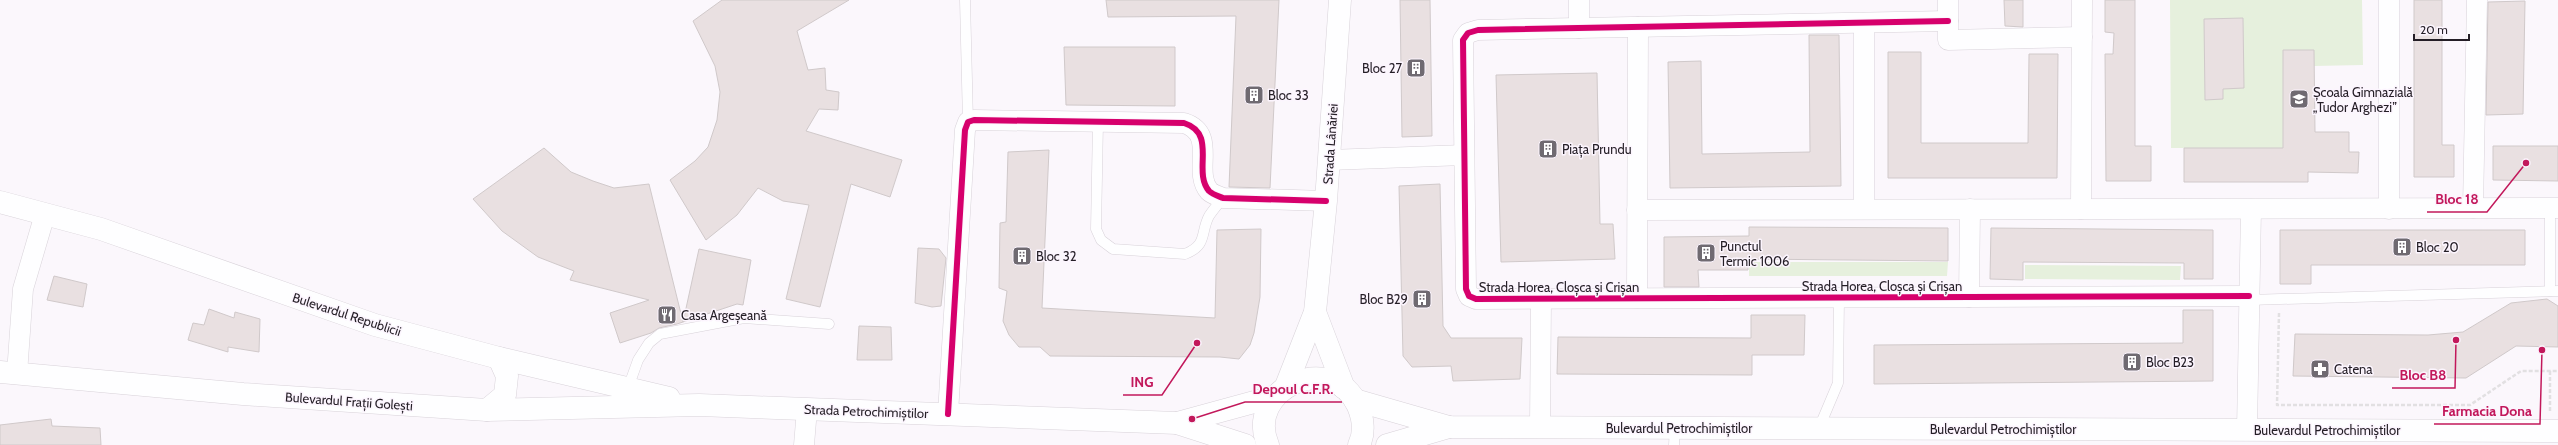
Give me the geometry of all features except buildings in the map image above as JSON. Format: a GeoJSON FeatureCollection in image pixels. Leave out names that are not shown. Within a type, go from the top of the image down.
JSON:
{"type":"FeatureCollection","features":[{"type":"Feature","properties":{"kind":"main road","name":"Strada Lânăriei"},"geometry":{"type":"LineString","coordinates":[[1315,312],[1326,201],[1340,0]]}},
{"type":"Feature","properties":{"kind":"main road","name":"Bulevardul Republicii"},"geometry":{"type":"LineString","coordinates":[[0,202],[101,229],[375,325],[499,358],[699,405]]}},
{"type":"Feature","properties":{"kind":"main road"},"geometry":{"type":"LineString","coordinates":[[1268,445],[1265,424],[1268,409],[1281,391],[1315,312]]}},
{"type":"Feature","properties":{"kind":"main road"},"geometry":{"type":"LineString","coordinates":[[1315,312],[1350,394],[1361,413],[1363,427],[1359,445]]}},
{"type":"Feature","properties":{"kind":"main road"},"geometry":{"type":"LineString","coordinates":[[487,410],[505,395],[507,376],[499,358]]}},
{"type":"Feature","properties":{"kind":"main road","name":"Bulevardul Frații Golești"},"geometry":{"type":"LineString","coordinates":[[8,373],[243,394],[487,410],[699,405]]}},
{"type":"Feature","properties":{"kind":"main road","name":"Strada Petrochimiștilor"},"geometry":{"type":"LineString","coordinates":[[1177,423],[1281,391],[1300,380],[1316,378],[1331,381],[1350,394]]}},
{"type":"Feature","properties":{"kind":"main road","name":"Bulevardul Petrochimiștilor"},"geometry":{"type":"LineString","coordinates":[[1350,394],[1449,427]]}},
{"type":"Feature","properties":{"kind":"main road","name":"Strada Petrochimiștilor"},"geometry":{"type":"LineString","coordinates":[[699,405],[1177,423],[1245,445]]}},
{"type":"Feature","properties":{"kind":"main road","name":"Bulevardul Petrochimiștilor"},"geometry":{"type":"LineString","coordinates":[[1387,445],[1449,427],[1540,427],[1675,436],[1819,428],[2247,430],[2554,424]]}},
{"type":"Feature","properties":{"kind":"street"},"geometry":{"type":"LineString","coordinates":[[1578,0],[1579,28]]}},
{"type":"Feature","properties":{"kind":"street"},"geometry":{"type":"LineString","coordinates":[[1948,0],[1948,40],[2082,37]]}},
{"type":"Feature","properties":{"kind":"street"},"geometry":{"type":"LineString","coordinates":[[2081,209],[2082,0]]}},
{"type":"Feature","properties":{"kind":"street"},"geometry":{"type":"LineString","coordinates":[[2389,0],[2389,209]]}},
{"type":"Feature","properties":{"kind":"street"},"geometry":{"type":"LineString","coordinates":[[2473,208],[2477,0]]}},
{"type":"Feature","properties":{"kind":"street","name":"Strada Horea, Cloșca și Crișan"},"geometry":{"type":"LineString","coordinates":[[1948,22],[1478,30],[1468,34],[1463,40],[1466,289],[1469,296],[1476,299],[1969,297],[2249,298]]}},
{"type":"Feature","properties":{"kind":"street"},"geometry":{"type":"LineString","coordinates":[[1864,23],[1864,209]]}},
{"type":"Feature","properties":{"kind":"street","name":"Strada Horea, Cloșca și Crișan"},"geometry":{"type":"LineString","coordinates":[[1637,298],[1638,27]]}},
{"type":"Feature","properties":{"kind":"street"},"geometry":{"type":"LineString","coordinates":[[948,414],[965,130],[968,122],[974,120],[1184,123],[1194,126],[1201,136],[1204,184],[1210,192],[1223,198],[1326,201]]}},
{"type":"Feature","properties":{"kind":"street"},"geometry":{"type":"LineString","coordinates":[[1329,160],[1464,155]]}},
{"type":"Feature","properties":{"kind":"street"},"geometry":{"type":"LineString","coordinates":[[1637,210],[2554,208]]}},
{"type":"Feature","properties":{"kind":"street"},"geometry":{"type":"LineString","coordinates":[[1969,297],[1970,209]]}},
{"type":"Feature","properties":{"kind":"street"},"geometry":{"type":"LineString","coordinates":[[2247,430],[2251,209]]}},
{"type":"Feature","properties":{"kind":"street"},"geometry":{"type":"LineString","coordinates":[[8,373],[23,289],[45,214]]}},
{"type":"Feature","properties":{"kind":"street"},"geometry":{"type":"LineString","coordinates":[[1540,427],[1541,298]]}},
{"type":"Feature","properties":{"kind":"street"},"geometry":{"type":"LineString","coordinates":[[804,445],[808,409]]}},
{"type":"Feature","properties":{"kind":"lane"},"geometry":{"type":"LineString","coordinates":[[965,0],[968,122]]}},
{"type":"Feature","properties":{"kind":"lane"},"geometry":{"type":"LineString","coordinates":[[1098,122],[1096,229],[1101,240],[1113,249],[1185,254],[1196,250],[1204,236],[1208,217],[1223,198]]}},
{"type":"Feature","properties":{"kind":"lane"},"geometry":{"type":"LineString","coordinates":[[2249,298],[2279,299],[2554,291],[2554,208]]}},
{"type":"Feature","properties":{"kind":"lane"},"geometry":{"type":"LineString","coordinates":[[1819,428],[1838,384],[1839,298]]}},
{"type":"Feature","properties":{"kind":"lane"},"geometry":{"type":"LineString","coordinates":[[628,388],[638,360],[648,343],[660,334],[744,318],[828,324]]}},
{"type":"Feature","properties":{"kind":"path"},"geometry":{"type":"LineString","coordinates":[[2279,299],[2277,405],[2470,405],[2521,371],[2558,371]]}},
{"type":"Feature","properties":{"kind":"path"},"geometry":{"type":"LineString","coordinates":[[2550,371],[2554,424]]}},
{"type":"Feature","properties":{"kind":"green space"},"geometry":{"type":"Polygon","coordinates":[[[2170,0],[2362,0],[2363,65],[2314,66],[2314,50],[2283,50],[2283,148],[2171,148],[2170,0]]]}},
{"type":"Feature","properties":{"kind":"green space"},"geometry":{"type":"Polygon","coordinates":[[[1749,262],[1948,262],[1947,276],[1749,276],[1749,262]]]}},
{"type":"Feature","properties":{"kind":"green space"},"geometry":{"type":"Polygon","coordinates":[[[2025,265],[2181,266],[2180,280],[2025,279],[2025,265]]]}},
{"type":"Feature","properties":{"kind":"cycle path"},"geometry":{"type":"LineString","coordinates":[[1948,21],[1478,30],[1468,33],[1463,40],[1466,289],[1469,296],[1476,299],[2249,296]]}},
{"type":"Feature","properties":{"kind":"cycle path"},"geometry":{"type":"LineString","coordinates":[[948,414],[965,130],[968,122],[974,120],[1184,123],[1194,128],[1200,135],[1203,154],[1204,183],[1213,194],[1223,198],[1326,201]]}},
{"type":"Feature","properties":{"kind":"place","name":"Bloc 27"},"geometry":{"type":"Point","coordinates":[1416,68]}},
{"type":"Feature","properties":{"kind":"place","name":"Bloc 33"},"geometry":{"type":"Point","coordinates":[1254,95]}},
{"type":"Feature","properties":{"kind":"place","name":"Școala Gimnazială „Tudor Arghezi”"},"geometry":{"type":"Point","coordinates":[2299,99]}},
{"type":"Feature","properties":{"kind":"place","name":"Piața Prundu"},"geometry":{"type":"Point","coordinates":[1548,149]}},
{"type":"Feature","properties":{"kind":"place","name":"Bloc 18"},"geometry":{"type":"Point","coordinates":[2526,163]}},
{"type":"Feature","properties":{"kind":"place","name":"Bloc 20"},"geometry":{"type":"Point","coordinates":[2402,247]}},
{"type":"Feature","properties":{"kind":"place","name":"Punctul Termic 1006"},"geometry":{"type":"Point","coordinates":[1706,253]}},
{"type":"Feature","properties":{"kind":"place","name":"Bloc 32"},"geometry":{"type":"Point","coordinates":[1022,256]}},
{"type":"Feature","properties":{"kind":"place","name":"Bloc B29"},"geometry":{"type":"Point","coordinates":[1422,299]}},
{"type":"Feature","properties":{"kind":"place","name":"Casa Argeșeană"},"geometry":{"type":"Point","coordinates":[667,315]}},
{"type":"Feature","properties":{"kind":"place","name":"Bloc B8"},"geometry":{"type":"Point","coordinates":[2456,340]}},
{"type":"Feature","properties":{"kind":"place","name":"ING"},"geometry":{"type":"Point","coordinates":[1197,343]}},
{"type":"Feature","properties":{"kind":"place","name":"Farmacia Dona"},"geometry":{"type":"Point","coordinates":[2542,350]}},
{"type":"Feature","properties":{"kind":"place","name":"Bloc B23"},"geometry":{"type":"Point","coordinates":[2132,362]}},
{"type":"Feature","properties":{"kind":"place","name":"Catena"},"geometry":{"type":"Point","coordinates":[2320,369]}},
{"type":"Feature","properties":{"kind":"place","name":"Depoul C.F.R."},"geometry":{"type":"Point","coordinates":[1192,419]}}]}
